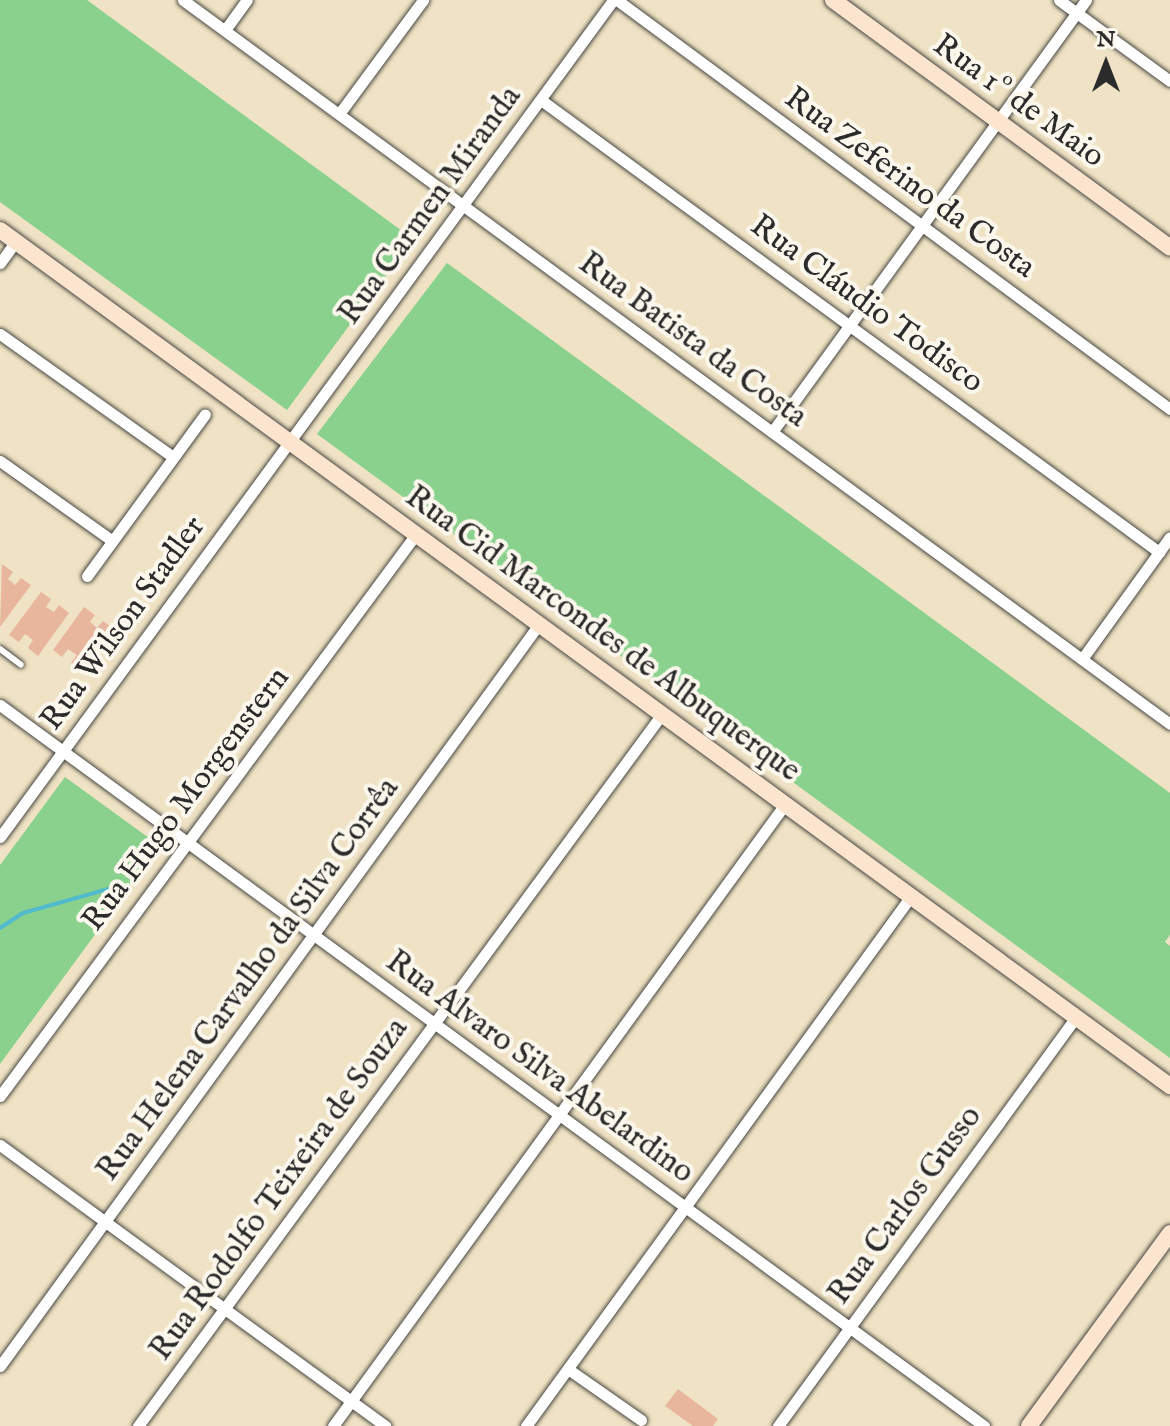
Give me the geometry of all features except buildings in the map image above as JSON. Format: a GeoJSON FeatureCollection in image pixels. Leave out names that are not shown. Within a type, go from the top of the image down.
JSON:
{"type":"FeatureCollection","features":[{"type":"Feature","properties":{"kind":"street","name":"Rua Batista da Costa"},"geometry":{"type":"LineString","coordinates":[[183,0],[1170,724]]}},
{"type":"Feature","properties":{"kind":"street"},"geometry":{"type":"LineString","coordinates":[[225,30],[247,0]]}},
{"type":"Feature","properties":{"kind":"street"},"geometry":{"type":"LineString","coordinates":[[339,114],[423,0]]}},
{"type":"Feature","properties":{"kind":"street","name":"Rua Carmen Miranda"},"geometry":{"type":"LineString","coordinates":[[291,442],[615,0]]}},
{"type":"Feature","properties":{"kind":"street","name":"Rua Zeferino da Costa"},"geometry":{"type":"LineString","coordinates":[[615,0],[1170,409]]}},
{"type":"Feature","properties":{"kind":"street","name":"Rua 1º de Maio"},"geometry":{"type":"LineString","coordinates":[[833,0],[1170,248]]}},
{"type":"Feature","properties":{"kind":"street"},"geometry":{"type":"LineString","coordinates":[[1059,0],[1170,81]]}},
{"type":"Feature","properties":{"kind":"street"},"geometry":{"type":"LineString","coordinates":[[772,432],[1086,0]]}},
{"type":"Feature","properties":{"kind":"street","name":"Rua Cláudio Todisco"},"geometry":{"type":"LineString","coordinates":[[541,100],[1159,552]]}},
{"type":"Feature","properties":{"kind":"street","name":"Rua Cid Marcondes de Albuquerque"},"geometry":{"type":"LineString","coordinates":[[0,230],[1170,1086]]}},
{"type":"Feature","properties":{"kind":"street"},"geometry":{"type":"LineString","coordinates":[[0,263],[16,241]]}},
{"type":"Feature","properties":{"kind":"street"},"geometry":{"type":"LineString","coordinates":[[0,334],[173,457]]}},
{"type":"Feature","properties":{"kind":"street"},"geometry":{"type":"LineString","coordinates":[[87,576],[205,414]]}},
{"type":"Feature","properties":{"kind":"street","name":"Rua Wilson Stadler"},"geometry":{"type":"LineString","coordinates":[[0,837],[291,442]]}},
{"type":"Feature","properties":{"kind":"street"},"geometry":{"type":"LineString","coordinates":[[0,461],[111,540]]}},
{"type":"Feature","properties":{"kind":"street","name":"Rua Hugo Morgenstern"},"geometry":{"type":"LineString","coordinates":[[0,1096],[416,534]]}},
{"type":"Feature","properties":{"kind":"street"},"geometry":{"type":"LineString","coordinates":[[1082,659],[1170,537]]}},
{"type":"Feature","properties":{"kind":"street","name":"Rua Helena Carvalho da Silva Corrêa"},"geometry":{"type":"LineString","coordinates":[[0,1366],[539,624]]}},
{"type":"Feature","properties":{"kind":"street","name":"Rua Alvaro Silva Abelardino"},"geometry":{"type":"LineString","coordinates":[[0,705],[984,1426]]}},
{"type":"Feature","properties":{"kind":"street","name":"Rua Rodolfo Teixeira de Souza"},"geometry":{"type":"LineString","coordinates":[[138,1426],[662,714]]}},
{"type":"Feature","properties":{"kind":"street"},"geometry":{"type":"LineString","coordinates":[[333,1426],[785,804]]}},
{"type":"Feature","properties":{"kind":"street"},"geometry":{"type":"LineString","coordinates":[[526,1426],[911,896]]}},
{"type":"Feature","properties":{"kind":"street","name":"Rua Carlos Gusso"},"geometry":{"type":"LineString","coordinates":[[778,1426],[1076,1017]]}},
{"type":"Feature","properties":{"kind":"street"},"geometry":{"type":"LineString","coordinates":[[0,1145],[386,1426]]}},
{"type":"Feature","properties":{"kind":"street"},"geometry":{"type":"LineString","coordinates":[[1033,1424],[1170,1233]]}},
{"type":"Feature","properties":{"kind":"street"},"geometry":{"type":"LineString","coordinates":[[568,1369],[641,1420]]}},
{"type":"Feature","properties":{"kind":"lane"},"geometry":{"type":"LineString","coordinates":[[0,649],[21,665]]}},
{"type":"Feature","properties":{"kind":"green space"},"geometry":{"type":"Polygon","coordinates":[[[0,0],[87,0],[413,239],[287,410],[0,202],[0,0]]]}},
{"type":"Feature","properties":{"kind":"green space"},"geometry":{"type":"Polygon","coordinates":[[[447,263],[1170,793],[1170,935],[1165,942],[1170,946],[1170,1058],[317,434],[447,263]]]}},
{"type":"Feature","properties":{"kind":"green space"},"geometry":{"type":"Polygon","coordinates":[[[65,777],[160,846],[0,1064],[0,865],[65,777]]]}},
{"type":"Feature","properties":{"kind":"waterway"},"geometry":{"type":"LineString","coordinates":[[0,928],[23,913],[119,886]]}}]}
